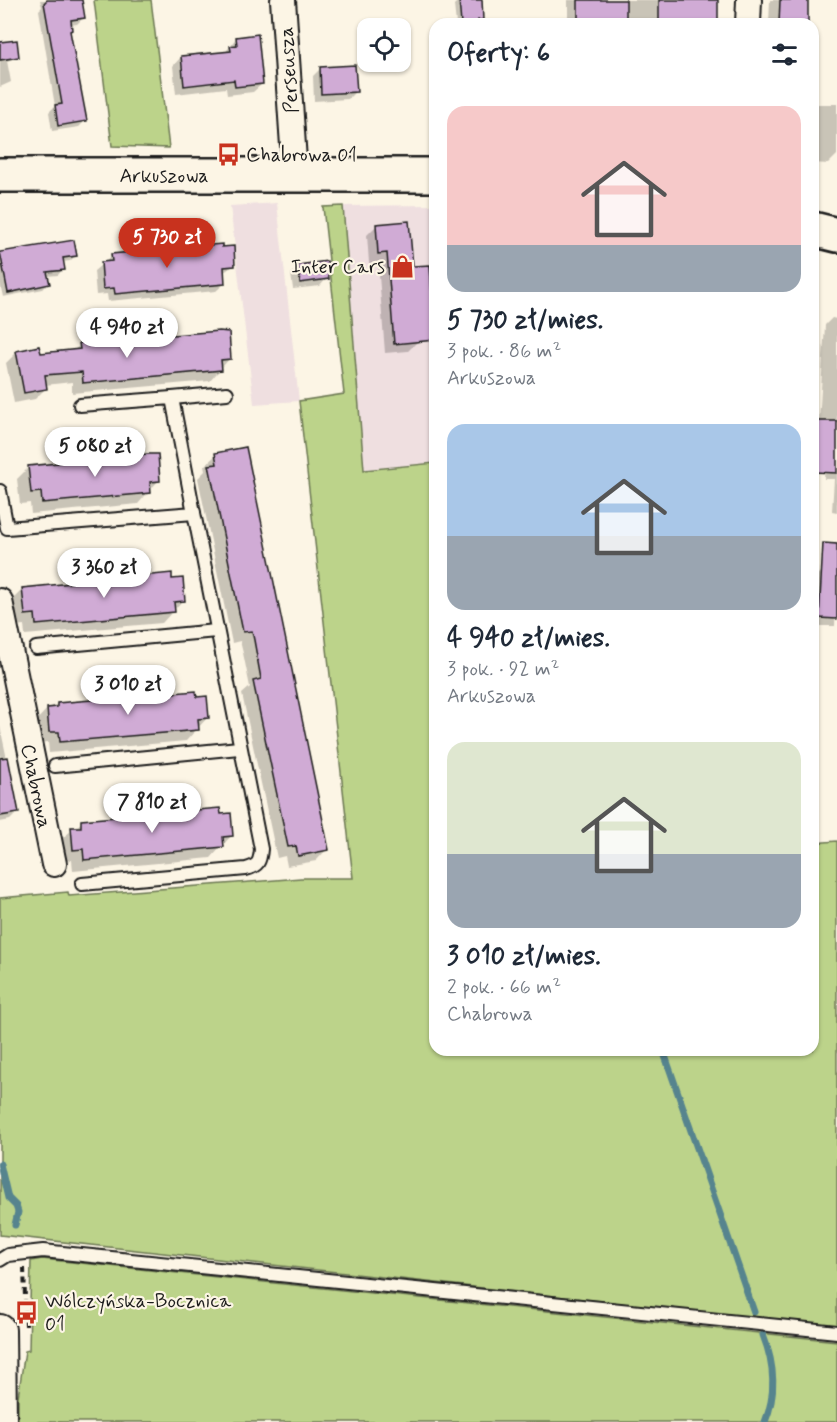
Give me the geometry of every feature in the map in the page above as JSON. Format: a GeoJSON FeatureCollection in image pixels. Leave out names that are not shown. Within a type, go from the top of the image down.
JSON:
{"type":"FeatureCollection","features":[{"type":"Feature","properties":{"kind":"main road","name":"Arkuszowa"},"geometry":{"type":"LineString","coordinates":[[0,176],[429,175]]}},
{"type":"Feature","properties":{"kind":"main road"},"geometry":{"type":"LineString","coordinates":[[819,231],[837,235]]}},
{"type":"Feature","properties":{"kind":"street","name":"Perseusza"},"geometry":{"type":"LineString","coordinates":[[283,0],[295,175]]}},
{"type":"Feature","properties":{"kind":"street"},"geometry":{"type":"LineString","coordinates":[[748,18],[749,0]]}},
{"type":"Feature","properties":{"kind":"street","name":"Chabrowa"},"geometry":{"type":"LineString","coordinates":[[0,601],[54,864]]}},
{"type":"Feature","properties":{"kind":"street"},"geometry":{"type":"LineString","coordinates":[[0,1330],[1,1422]]}},
{"type":"Feature","properties":{"kind":"lane"},"geometry":{"type":"LineString","coordinates":[[80,405],[227,393]]}},
{"type":"Feature","properties":{"kind":"lane"},"geometry":{"type":"LineString","coordinates":[[82,884],[255,867],[260,861],[261,849],[216,632],[172,398]]}},
{"type":"Feature","properties":{"kind":"lane"},"geometry":{"type":"LineString","coordinates":[[0,491],[7,528],[194,513]]}},
{"type":"Feature","properties":{"kind":"lane"},"geometry":{"type":"LineString","coordinates":[[36,648],[216,632]]}},
{"type":"Feature","properties":{"kind":"lane"},"geometry":{"type":"LineString","coordinates":[[55,766],[239,748]]}},
{"type":"Feature","properties":{"kind":"lane"},"geometry":{"type":"LineString","coordinates":[[0,1260],[8,1255],[43,1251],[837,1332]]}},
{"type":"Feature","properties":{"kind":"path"},"geometry":{"type":"LineString","coordinates":[[26,1252],[27,1263],[23,1277],[26,1300]]}},
{"type":"Feature","properties":{"kind":"shaded area"},"geometry":{"type":"Polygon","coordinates":[[[277,203],[299,401],[254,404],[230,206],[277,203]]]}},
{"type":"Feature","properties":{"kind":"shaded area"},"geometry":{"type":"Polygon","coordinates":[[[429,205],[429,464],[364,470],[343,206],[429,205]]]}},
{"type":"Feature","properties":{"kind":"green space"},"geometry":{"type":"Polygon","coordinates":[[[94,0],[151,0],[169,148],[112,146],[94,0]]]}},
{"type":"Feature","properties":{"kind":"green space"},"geometry":{"type":"Polygon","coordinates":[[[343,206],[364,470],[429,464],[429,1056],[819,1056],[819,842],[837,841],[837,1327],[0,1235],[0,898],[68,892],[69,896],[301,878],[353,878],[299,401],[344,394],[323,207],[343,206]]]}},
{"type":"Feature","properties":{"kind":"green space"},"geometry":{"type":"Polygon","coordinates":[[[42,1259],[837,1341],[837,1422],[18,1422],[18,1397],[25,1351],[29,1350],[31,1261],[42,1259]]]}},
{"type":"Feature","properties":{"kind":"building"},"geometry":{"type":"Polygon","coordinates":[[[47,0],[82,0],[85,18],[71,20],[72,30],[70,31],[87,121],[58,126],[55,105],[62,104],[44,3],[47,0]]]}},
{"type":"Feature","properties":{"kind":"building"},"geometry":{"type":"Polygon","coordinates":[[[459,0],[482,0],[483,18],[460,18],[459,0]]]}},
{"type":"Feature","properties":{"kind":"building"},"geometry":{"type":"Polygon","coordinates":[[[578,0],[626,0],[626,18],[578,18],[578,0]]]}},
{"type":"Feature","properties":{"kind":"building"},"geometry":{"type":"Polygon","coordinates":[[[659,0],[718,0],[718,18],[659,18],[659,0]]]}},
{"type":"Feature","properties":{"kind":"building"},"geometry":{"type":"Polygon","coordinates":[[[780,0],[808,0],[808,18],[779,18],[780,0]]]}},
{"type":"Feature","properties":{"kind":"building"},"geometry":{"type":"Polygon","coordinates":[[[258,34],[263,84],[235,87],[234,80],[184,86],[181,56],[231,51],[230,46],[237,45],[236,37],[258,34]]]}},
{"type":"Feature","properties":{"kind":"building"},"geometry":{"type":"Polygon","coordinates":[[[17,40],[19,57],[0,60],[0,42],[17,40]]]}},
{"type":"Feature","properties":{"kind":"building"},"geometry":{"type":"Polygon","coordinates":[[[355,65],[357,92],[321,94],[320,67],[355,65]]]}},
{"type":"Feature","properties":{"kind":"building","name":"Inter Cars"},"geometry":{"type":"Polygon","coordinates":[[[409,221],[413,266],[429,265],[429,341],[394,344],[387,253],[378,254],[376,224],[409,221]]]}},
{"type":"Feature","properties":{"kind":"building"},"geometry":{"type":"Polygon","coordinates":[[[74,240],[77,256],[63,258],[65,270],[47,272],[50,284],[8,293],[0,252],[74,240]]]}},
{"type":"Feature","properties":{"kind":"building"},"geometry":{"type":"Polygon","coordinates":[[[222,244],[222,247],[234,246],[235,266],[224,267],[225,284],[115,294],[114,288],[103,289],[101,262],[112,261],[111,254],[222,244]]]}},
{"type":"Feature","properties":{"kind":"building"},"geometry":{"type":"Polygon","coordinates":[[[327,261],[329,279],[300,283],[298,265],[327,261]]]}},
{"type":"Feature","properties":{"kind":"building"},"geometry":{"type":"Polygon","coordinates":[[[229,332],[231,359],[221,360],[222,370],[83,383],[82,372],[45,375],[47,389],[24,393],[16,351],[39,346],[41,353],[80,349],[79,343],[229,332]]]}},
{"type":"Feature","properties":{"kind":"building"},"geometry":{"type":"Polygon","coordinates":[[[819,421],[837,421],[837,473],[819,472],[819,421]]]}},
{"type":"Feature","properties":{"kind":"building"},"geometry":{"type":"Polygon","coordinates":[[[246,447],[329,850],[298,856],[296,846],[288,847],[253,681],[261,679],[254,640],[252,631],[243,632],[209,465],[217,464],[215,453],[246,447]]]}},
{"type":"Feature","properties":{"kind":"building"},"geometry":{"type":"Polygon","coordinates":[[[158,454],[160,481],[150,482],[151,493],[42,503],[41,492],[31,493],[28,466],[158,454]]]}},
{"type":"Feature","properties":{"kind":"building"},"geometry":{"type":"Polygon","coordinates":[[[823,543],[837,544],[837,619],[819,618],[823,543]]]}},
{"type":"Feature","properties":{"kind":"building"},"geometry":{"type":"Polygon","coordinates":[[[172,573],[172,579],[183,578],[185,601],[174,602],[175,612],[36,625],[35,614],[25,615],[22,588],[172,573]]]}},
{"type":"Feature","properties":{"kind":"building"},"geometry":{"type":"Polygon","coordinates":[[[196,691],[197,697],[207,696],[209,718],[198,719],[199,730],[60,742],[59,732],[49,732],[47,708],[57,707],[57,703],[196,691]]]}},
{"type":"Feature","properties":{"kind":"building"},"geometry":{"type":"Polygon","coordinates":[[[8,757],[19,813],[0,816],[0,758],[8,757]]]}},
{"type":"Feature","properties":{"kind":"building"},"geometry":{"type":"Polygon","coordinates":[[[220,808],[221,814],[231,813],[233,836],[223,837],[224,847],[84,860],[83,849],[73,850],[71,827],[81,827],[81,820],[220,808]]]}},
{"type":"Feature","properties":{"kind":"waterway"},"geometry":{"type":"LineString","coordinates":[[665,1056],[754,1312]]}},
{"type":"Feature","properties":{"kind":"waterway"},"geometry":{"type":"LineString","coordinates":[[0,1164],[8,1198],[16,1206],[18,1212],[15,1225]]}},
{"type":"Feature","properties":{"kind":"waterway"},"geometry":{"type":"LineString","coordinates":[[763,1335],[770,1356],[773,1378],[773,1389],[765,1422]]}},
{"type":"Feature","properties":{"kind":"place","name":"Chabrowa 01"},"geometry":{"type":"Point","coordinates":[228,154]}},
{"type":"Feature","properties":{"kind":"place","name":"Inter Cars"},"geometry":{"type":"Point","coordinates":[403,266]}},
{"type":"Feature","properties":{"kind":"place","name":"Wólczyńska-Bocznica 01"},"geometry":{"type":"Point","coordinates":[27,1312]}}]}
